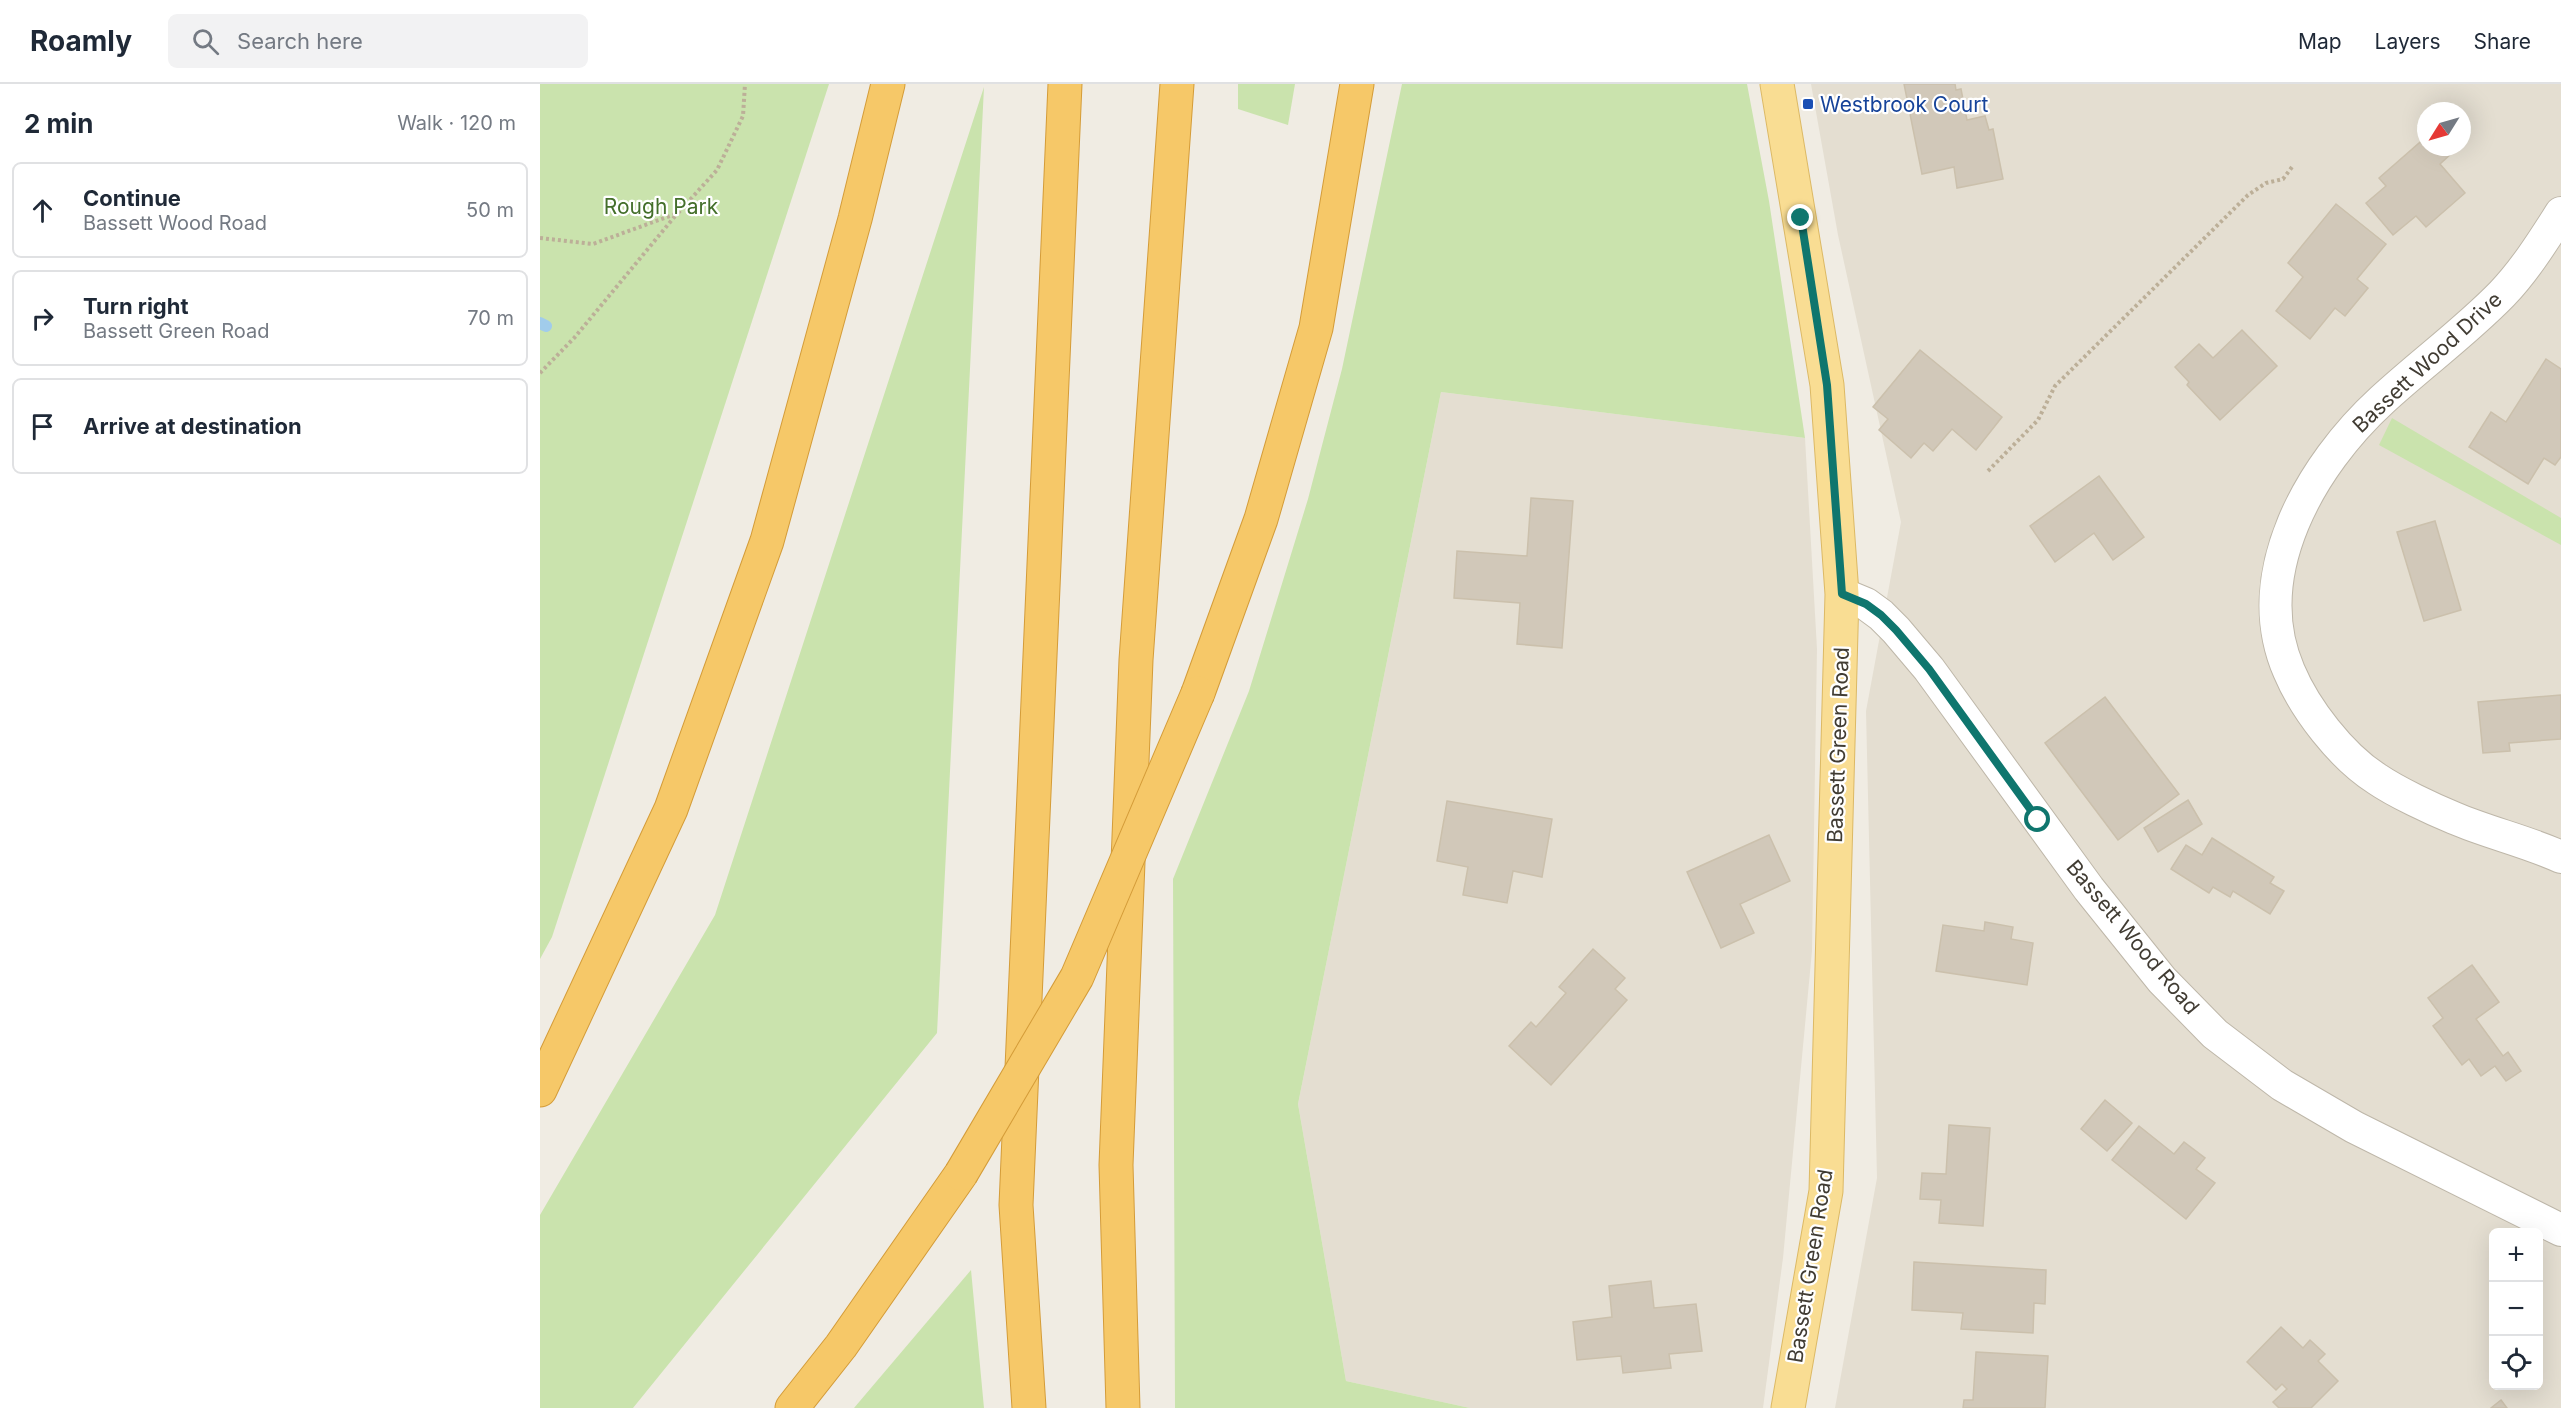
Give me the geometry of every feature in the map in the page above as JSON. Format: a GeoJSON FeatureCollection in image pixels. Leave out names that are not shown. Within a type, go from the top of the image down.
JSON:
{"type":"FeatureCollection","features":[{"type":"Feature","properties":{"kind":"highway"},"geometry":{"type":"LineString","coordinates":[[540,1090],[671,808],[767,541],[855,219],[888,84]]}},
{"type":"Feature","properties":{"kind":"highway"},"geometry":{"type":"LineString","coordinates":[[1029,1408],[1016,1205],[1065,84]]}},
{"type":"Feature","properties":{"kind":"highway"},"geometry":{"type":"LineString","coordinates":[[1123,1408],[1116,1165],[1136,672],[1177,84]]}},
{"type":"Feature","properties":{"kind":"highway"},"geometry":{"type":"LineString","coordinates":[[792,1408],[841,1346],[961,1174],[1077,977],[1198,693],[1261,519],[1316,328],[1357,84]]}},
{"type":"Feature","properties":{"kind":"main road","name":"Bassett Green Road"},"geometry":{"type":"LineString","coordinates":[[1777,84],[1827,385],[1842,594],[1826,1191],[1788,1408]]}},
{"type":"Feature","properties":{"kind":"street","name":"Bassett Wood Drive"},"geometry":{"type":"LineString","coordinates":[[2561,213],[2539,249],[2502,294],[2380,401],[2340,447],[2314,483],[2288,536],[2278,571],[2274,614],[2279,648],[2298,692],[2332,739],[2376,779],[2454,818],[2540,847],[2561,857]]}},
{"type":"Feature","properties":{"kind":"street","name":"Bassett Wood Road"},"geometry":{"type":"LineString","coordinates":[[1842,594],[1874,609],[1896,630],[1929,669],[2089,889],[2162,980],[2215,1034],[2282,1084],[2354,1127],[2561,1230]]}},
{"type":"Feature","properties":{"kind":"path"},"geometry":{"type":"LineString","coordinates":[[540,373],[575,337],[678,213],[717,170],[743,116],[744,84]]}},
{"type":"Feature","properties":{"kind":"path"},"geometry":{"type":"LineString","coordinates":[[1988,471],[2038,420],[2055,386],[2248,195],[2266,183],[2283,179],[2292,167]]}},
{"type":"Feature","properties":{"kind":"path"},"geometry":{"type":"LineString","coordinates":[[540,238],[593,244],[678,213]]}},
{"type":"Feature","properties":{"kind":"shaded area"},"geometry":{"type":"Polygon","coordinates":[[[1811,84],[2561,84],[2561,1408],[1835,1408],[1877,1178],[1866,711],[1901,522],[1838,235],[1811,84]]]}},
{"type":"Feature","properties":{"kind":"shaded area"},"geometry":{"type":"Polygon","coordinates":[[[1441,392],[1805,438],[1817,649],[1812,951],[1783,1258],[1763,1408],[1470,1408],[1346,1381],[1298,1104],[1441,392]]]}},
{"type":"Feature","properties":{"kind":"green space","name":"Rough Park"},"geometry":{"type":"Polygon","coordinates":[[[540,84],[829,84],[552,937],[540,959],[540,84]]]}},
{"type":"Feature","properties":{"kind":"green space"},"geometry":{"type":"Polygon","coordinates":[[[1238,84],[1295,84],[1288,125],[1238,109],[1238,84]]]}},
{"type":"Feature","properties":{"kind":"green space"},"geometry":{"type":"Polygon","coordinates":[[[1402,84],[1747,84],[1769,201],[1805,438],[1441,392],[1298,1104],[1346,1381],[1470,1408],[1175,1408],[1173,879],[1249,691],[1308,499],[1342,369],[1402,84]]]}},
{"type":"Feature","properties":{"kind":"green space"},"geometry":{"type":"Polygon","coordinates":[[[984,87],[937,1033],[633,1408],[540,1408],[540,1215],[715,915],[984,87]]]}},
{"type":"Feature","properties":{"kind":"green space"},"geometry":{"type":"Polygon","coordinates":[[[2392,418],[2561,518],[2561,545],[2379,445],[2392,418]]]}},
{"type":"Feature","properties":{"kind":"green space"},"geometry":{"type":"Polygon","coordinates":[[[971,1270],[984,1408],[854,1408],[971,1270]]]}},
{"type":"Feature","properties":{"kind":"building"},"geometry":{"type":"Polygon","coordinates":[[[1904,84],[1955,84],[1956,90],[1961,89],[1967,120],[1985,116],[1989,130],[1993,129],[2003,179],[1957,188],[1954,167],[1922,174],[1904,84]]]}},
{"type":"Feature","properties":{"kind":"building"},"geometry":{"type":"Polygon","coordinates":[[[2417,145],[2417,156],[2449,156],[2440,164],[2465,193],[2426,227],[2416,216],[2393,235],[2366,203],[2386,186],[2379,178],[2417,145]]]}},
{"type":"Feature","properties":{"kind":"building"},"geometry":{"type":"Polygon","coordinates":[[[2336,204],[2386,244],[2357,279],[2368,288],[2345,316],[2335,308],[2310,339],[2276,311],[2303,277],[2288,263],[2336,204]]]}},
{"type":"Feature","properties":{"kind":"building"},"geometry":{"type":"Polygon","coordinates":[[[2242,330],[2277,366],[2220,420],[2187,385],[2189,382],[2175,367],[2199,344],[2213,358],[2242,330]]]}},
{"type":"Feature","properties":{"kind":"building"},"geometry":{"type":"Polygon","coordinates":[[[1920,350],[2002,417],[1976,450],[1952,429],[1933,451],[1924,443],[1911,458],[1879,430],[1888,419],[1873,407],[1920,350]]]}},
{"type":"Feature","properties":{"kind":"building"},"geometry":{"type":"Polygon","coordinates":[[[2546,359],[2561,369],[2561,457],[2555,465],[2544,458],[2528,484],[2469,447],[2491,412],[2506,422],[2546,359]]]}},
{"type":"Feature","properties":{"kind":"building"},"geometry":{"type":"Polygon","coordinates":[[[2099,476],[2144,537],[2113,560],[2094,533],[2055,562],[2030,526],[2099,476]]]}},
{"type":"Feature","properties":{"kind":"building"},"geometry":{"type":"Polygon","coordinates":[[[1531,498],[1573,501],[1562,648],[1517,644],[1520,603],[1454,598],[1457,551],[1527,556],[1531,498]]]}},
{"type":"Feature","properties":{"kind":"building"},"geometry":{"type":"Polygon","coordinates":[[[2435,521],[2461,610],[2424,621],[2397,532],[2435,521]]]}},
{"type":"Feature","properties":{"kind":"building"},"geometry":{"type":"Polygon","coordinates":[[[2561,695],[2561,739],[2509,743],[2510,751],[2483,753],[2478,702],[2561,695]]]}},
{"type":"Feature","properties":{"kind":"building"},"geometry":{"type":"Polygon","coordinates":[[[2105,697],[2179,794],[2118,840],[2045,743],[2105,697]]]}},
{"type":"Feature","properties":{"kind":"building"},"geometry":{"type":"Polygon","coordinates":[[[2188,800],[2202,824],[2158,852],[2144,828],[2188,800]]]}},
{"type":"Feature","properties":{"kind":"building"},"geometry":{"type":"Polygon","coordinates":[[[1447,801],[1552,819],[1542,877],[1513,871],[1507,903],[1463,895],[1468,867],[1437,861],[1447,801]]]}},
{"type":"Feature","properties":{"kind":"building"},"geometry":{"type":"Polygon","coordinates":[[[1769,835],[1790,881],[1740,904],[1754,933],[1721,948],[1687,872],[1769,835]]]}},
{"type":"Feature","properties":{"kind":"building"},"geometry":{"type":"Polygon","coordinates":[[[2212,838],[2274,877],[2270,883],[2284,891],[2270,914],[2233,891],[2230,897],[2213,887],[2209,893],[2171,869],[2186,845],[2202,855],[2212,838]]]}},
{"type":"Feature","properties":{"kind":"building"},"geometry":{"type":"Polygon","coordinates":[[[1985,922],[2013,927],[2011,939],[2033,943],[2027,985],[1936,971],[1943,925],[1984,931],[1985,922]]]}},
{"type":"Feature","properties":{"kind":"building"},"geometry":{"type":"Polygon","coordinates":[[[1593,949],[1625,978],[1615,989],[1627,1000],[1551,1085],[1509,1046],[1531,1022],[1536,1027],[1566,993],[1559,987],[1593,949]]]}},
{"type":"Feature","properties":{"kind":"building"},"geometry":{"type":"Polygon","coordinates":[[[2472,965],[2499,1002],[2476,1019],[2503,1056],[2508,1052],[2521,1071],[2506,1081],[2495,1066],[2481,1076],[2469,1059],[2462,1065],[2433,1026],[2443,1018],[2428,998],[2472,965]]]}},
{"type":"Feature","properties":{"kind":"building"},"geometry":{"type":"Polygon","coordinates":[[[2105,1100],[2132,1123],[2107,1151],[2081,1129],[2105,1100]]]}},
{"type":"Feature","properties":{"kind":"building"},"geometry":{"type":"Polygon","coordinates":[[[1949,1125],[1990,1128],[1983,1226],[1939,1223],[1941,1200],[1920,1199],[1922,1173],[1946,1174],[1949,1125]]]}},
{"type":"Feature","properties":{"kind":"building"},"geometry":{"type":"Polygon","coordinates":[[[2139,1126],[2174,1154],[2184,1142],[2205,1158],[2196,1169],[2215,1183],[2186,1219],[2112,1160],[2139,1126]]]}},
{"type":"Feature","properties":{"kind":"building"},"geometry":{"type":"Polygon","coordinates":[[[1914,1262],[2046,1270],[2045,1304],[2034,1303],[2033,1333],[1961,1329],[1963,1313],[1912,1310],[1914,1262]]]}},
{"type":"Feature","properties":{"kind":"building"},"geometry":{"type":"Polygon","coordinates":[[[1651,1281],[1654,1308],[1696,1304],[1702,1351],[1669,1354],[1671,1368],[1623,1373],[1621,1356],[1577,1360],[1573,1322],[1612,1317],[1609,1286],[1651,1281]]]}},
{"type":"Feature","properties":{"kind":"building"},"geometry":{"type":"Polygon","coordinates":[[[2281,1327],[2303,1348],[2310,1340],[2325,1354],[2318,1361],[2338,1381],[2311,1408],[2279,1408],[2273,1402],[2287,1389],[2282,1384],[2276,1390],[2247,1362],[2281,1327]]]}},
{"type":"Feature","properties":{"kind":"building"},"geometry":{"type":"Polygon","coordinates":[[[1976,1352],[2048,1356],[2045,1408],[1963,1408],[1964,1400],[1973,1400],[1976,1352]]]}},
{"type":"Feature","properties":{"kind":"building"},"geometry":{"type":"Polygon","coordinates":[[[2501,1400],[2507,1408],[2491,1408],[2501,1400]]]}},
{"type":"Feature","properties":{"kind":"waterway"},"geometry":{"type":"LineString","coordinates":[[540,323],[546,326]]}},
{"type":"Feature","properties":{"kind":"place","name":"Westbrook Court"},"geometry":{"type":"Point","coordinates":[1808,104]}},
{"type":"Feature","properties":{"kind":"route"},"geometry":{"type":"LineString","coordinates":[[1801,218],[1827,385],[1842,594],[1866,604],[1896,630],[1929,669],[2038,820]]}}]}
